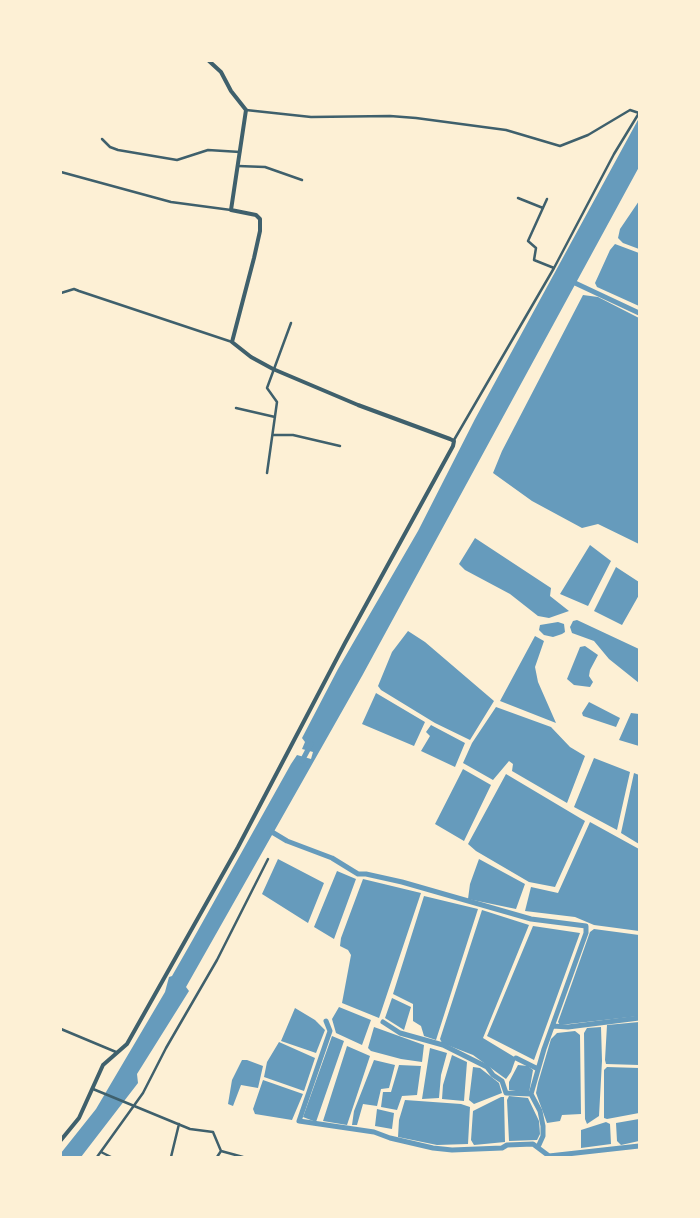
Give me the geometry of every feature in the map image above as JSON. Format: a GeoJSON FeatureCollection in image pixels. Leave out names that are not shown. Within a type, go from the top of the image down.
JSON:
{"type":"FeatureCollection","features":[{"type":"Feature","properties":{"kind":"street"},"geometry":{"type":"LineString","coordinates":[[61,1140],[79,1118],[103,1065],[126,1044],[238,847],[345,643],[449,455],[454,442],[554,268],[614,154],[639,113],[630,110],[588,135],[560,146],[506,130],[416,118],[390,116],[311,116],[246,110],[230,91],[221,72],[209,61]]}},
{"type":"Feature","properties":{"kind":"street"},"geometry":{"type":"LineString","coordinates":[[231,210],[246,110]]}},
{"type":"Feature","properties":{"kind":"street"},"geometry":{"type":"LineString","coordinates":[[102,139],[110,147],[118,150],[177,160],[208,150],[240,152]]}},
{"type":"Feature","properties":{"kind":"street"},"geometry":{"type":"LineString","coordinates":[[238,166],[265,167],[302,180]]}},
{"type":"Feature","properties":{"kind":"street"},"geometry":{"type":"LineString","coordinates":[[61,172],[171,202],[231,210],[256,216],[260,219],[254,258],[232,342]]}},
{"type":"Feature","properties":{"kind":"street"},"geometry":{"type":"LineString","coordinates":[[518,198],[543,208]]}},
{"type":"Feature","properties":{"kind":"street"},"geometry":{"type":"LineString","coordinates":[[547,199],[528,241],[535,246],[534,260],[554,268]]}},
{"type":"Feature","properties":{"kind":"street"},"geometry":{"type":"LineString","coordinates":[[61,293],[74,289],[232,342],[251,357],[273,369],[358,405],[454,442]]}},
{"type":"Feature","properties":{"kind":"street"},"geometry":{"type":"LineString","coordinates":[[267,473],[277,402],[267,388],[291,323]]}},
{"type":"Feature","properties":{"kind":"street"},"geometry":{"type":"LineString","coordinates":[[236,408],[275,417]]}},
{"type":"Feature","properties":{"kind":"street"},"geometry":{"type":"LineString","coordinates":[[272,435],[293,435],[340,446]]}},
{"type":"Feature","properties":{"kind":"street"},"geometry":{"type":"LineString","coordinates":[[97,1157],[143,1093],[166,1048],[217,960],[268,859]]}},
{"type":"Feature","properties":{"kind":"street"},"geometry":{"type":"LineString","coordinates":[[61,1029],[116,1052]]}},
{"type":"Feature","properties":{"kind":"street"},"geometry":{"type":"LineString","coordinates":[[92,1088],[190,1129],[212,1132],[221,1151],[243,1157]]}},
{"type":"Feature","properties":{"kind":"street"},"geometry":{"type":"LineString","coordinates":[[172,1157],[179,1124]]}},
{"type":"Feature","properties":{"kind":"street"},"geometry":{"type":"LineString","coordinates":[[217,1157],[221,1151]]}},
{"type":"Feature","properties":{"kind":"street"},"geometry":{"type":"LineString","coordinates":[[101,1152],[111,1157]]}},
{"type":"Feature","properties":{"kind":"water"},"geometry":{"type":"Polygon","coordinates":[[[639,118],[639,167],[362,676],[186,987],[189,991],[137,1074],[138,1083],[81,1157],[61,1157],[61,1153],[96,1109],[165,992],[169,977],[172,976],[291,764],[297,755],[311,759],[313,752],[302,749],[305,742],[302,738],[338,669],[418,531],[475,419],[639,118]]]}},
{"type":"Feature","properties":{"kind":"water"},"geometry":{"type":"Polygon","coordinates":[[[639,201],[639,249],[623,243],[618,238],[620,229],[639,201]]]}},
{"type":"Feature","properties":{"kind":"water"},"geometry":{"type":"Polygon","coordinates":[[[615,244],[639,253],[639,306],[597,287],[595,283],[610,250],[615,244]]]}},
{"type":"Feature","properties":{"kind":"water"},"geometry":{"type":"Polygon","coordinates":[[[583,295],[598,297],[639,318],[639,544],[598,524],[582,528],[532,501],[493,473],[502,451],[583,295]]]}},
{"type":"Feature","properties":{"kind":"water"},"geometry":{"type":"Polygon","coordinates":[[[475,538],[551,588],[550,596],[569,611],[549,618],[538,616],[510,594],[465,570],[459,564],[475,538]]]}},
{"type":"Feature","properties":{"kind":"water"},"geometry":{"type":"Polygon","coordinates":[[[590,545],[611,561],[588,606],[560,594],[590,545]]]}},
{"type":"Feature","properties":{"kind":"water"},"geometry":{"type":"Polygon","coordinates":[[[616,567],[639,582],[639,595],[622,625],[594,611],[616,567]]]}},
{"type":"Feature","properties":{"kind":"water"},"geometry":{"type":"Polygon","coordinates":[[[577,620],[639,649],[639,683],[609,659],[594,641],[572,633],[570,627],[573,621],[577,620]]]}},
{"type":"Feature","properties":{"kind":"water"},"geometry":{"type":"Polygon","coordinates":[[[558,622],[564,624],[565,632],[562,634],[553,637],[544,635],[539,630],[540,625],[558,622]]]}},
{"type":"Feature","properties":{"kind":"water"},"geometry":{"type":"Polygon","coordinates":[[[408,631],[425,642],[494,701],[470,740],[435,723],[381,690],[378,686],[392,652],[408,631]]]}},
{"type":"Feature","properties":{"kind":"water"},"geometry":{"type":"Polygon","coordinates":[[[535,636],[544,641],[535,667],[538,682],[556,723],[500,701],[535,636]]]}},
{"type":"Feature","properties":{"kind":"water"},"geometry":{"type":"Polygon","coordinates":[[[585,646],[598,655],[590,670],[589,676],[593,682],[590,687],[574,685],[567,679],[580,647],[585,646]]]}},
{"type":"Feature","properties":{"kind":"water"},"geometry":{"type":"Polygon","coordinates":[[[376,693],[425,722],[414,746],[362,724],[376,693]]]}},
{"type":"Feature","properties":{"kind":"water"},"geometry":{"type":"Polygon","coordinates":[[[589,702],[620,718],[616,727],[583,716],[582,713],[589,702]]]}},
{"type":"Feature","properties":{"kind":"water"},"geometry":{"type":"Polygon","coordinates":[[[496,707],[551,727],[570,747],[585,756],[567,803],[512,771],[513,764],[509,761],[493,780],[463,763],[472,743],[496,707]]]}},
{"type":"Feature","properties":{"kind":"water"},"geometry":{"type":"Polygon","coordinates":[[[631,713],[639,714],[639,746],[619,740],[631,713]]]}},
{"type":"Feature","properties":{"kind":"water"},"geometry":{"type":"Polygon","coordinates":[[[431,725],[465,743],[455,767],[421,751],[430,736],[426,732],[431,725]]]}},
{"type":"Feature","properties":{"kind":"water"},"geometry":{"type":"Polygon","coordinates":[[[594,758],[630,772],[617,830],[574,807],[594,758]]]}},
{"type":"Feature","properties":{"kind":"water"},"geometry":{"type":"Polygon","coordinates":[[[463,769],[491,785],[464,841],[435,824],[463,769]]]}},
{"type":"Feature","properties":{"kind":"water"},"geometry":{"type":"Polygon","coordinates":[[[634,773],[639,775],[639,844],[621,833],[634,773]]]}},
{"type":"Feature","properties":{"kind":"water"},"geometry":{"type":"Polygon","coordinates":[[[506,774],[585,821],[555,887],[529,882],[476,851],[468,844],[506,774]]]}},
{"type":"Feature","properties":{"kind":"water"},"geometry":{"type":"Polygon","coordinates":[[[590,822],[639,849],[639,931],[594,925],[575,917],[525,911],[531,887],[558,893],[590,822]]]}},
{"type":"Feature","properties":{"kind":"water"},"geometry":{"type":"Polygon","coordinates":[[[278,859],[324,883],[308,923],[262,894],[278,859]]]}},
{"type":"Feature","properties":{"kind":"water"},"geometry":{"type":"Polygon","coordinates":[[[479,859],[525,884],[516,909],[468,899],[470,884],[479,859]]]}},
{"type":"Feature","properties":{"kind":"water"},"geometry":{"type":"Polygon","coordinates":[[[337,871],[356,879],[334,939],[314,927],[337,871]]]}},
{"type":"Feature","properties":{"kind":"water"},"geometry":{"type":"Polygon","coordinates":[[[363,879],[421,893],[379,1018],[342,1003],[351,955],[348,950],[340,946],[341,938],[363,879]]]}},
{"type":"Feature","properties":{"kind":"water"},"geometry":{"type":"Polygon","coordinates":[[[424,896],[478,909],[436,1040],[424,1036],[421,1026],[413,1021],[413,1004],[393,994],[424,896]]]}},
{"type":"Feature","properties":{"kind":"water"},"geometry":{"type":"Polygon","coordinates":[[[482,910],[529,925],[483,1038],[516,1058],[511,1072],[506,1079],[473,1055],[442,1043],[440,1039],[482,910]]]}},
{"type":"Feature","properties":{"kind":"water"},"geometry":{"type":"Polygon","coordinates":[[[533,926],[580,933],[534,1060],[487,1036],[533,926]]]}},
{"type":"Feature","properties":{"kind":"water"},"geometry":{"type":"Polygon","coordinates":[[[594,929],[639,935],[639,1016],[560,1025],[558,1022],[590,932],[594,929]]]}},
{"type":"Feature","properties":{"kind":"water"},"geometry":{"type":"Polygon","coordinates":[[[392,998],[411,1007],[404,1030],[385,1018],[392,998]]]}},
{"type":"Feature","properties":{"kind":"water"},"geometry":{"type":"Polygon","coordinates":[[[339,1007],[371,1020],[362,1045],[336,1033],[332,1019],[339,1007]]]}},
{"type":"Feature","properties":{"kind":"water"},"geometry":{"type":"Polygon","coordinates":[[[295,1008],[315,1020],[325,1030],[316,1053],[281,1041],[295,1008]]]}},
{"type":"Feature","properties":{"kind":"water"},"geometry":{"type":"Polygon","coordinates":[[[639,1022],[639,1065],[606,1064],[607,1025],[639,1022]]]}},
{"type":"Feature","properties":{"kind":"water"},"geometry":{"type":"Polygon","coordinates":[[[374,1027],[424,1045],[422,1062],[371,1051],[368,1048],[374,1027]]]}},
{"type":"Feature","properties":{"kind":"water"},"geometry":{"type":"Polygon","coordinates":[[[601,1027],[602,1061],[599,1116],[587,1124],[585,1119],[584,1033],[587,1028],[601,1027]]]}},
{"type":"Feature","properties":{"kind":"water"},"geometry":{"type":"Polygon","coordinates":[[[575,1031],[580,1035],[581,1114],[562,1115],[560,1121],[547,1123],[536,1093],[551,1039],[557,1033],[575,1031]]]}},
{"type":"Feature","properties":{"kind":"water"},"geometry":{"type":"Polygon","coordinates":[[[332,1036],[344,1041],[316,1122],[303,1117],[332,1036]]]}},
{"type":"Feature","properties":{"kind":"water"},"geometry":{"type":"Polygon","coordinates":[[[279,1042],[315,1058],[304,1091],[264,1077],[267,1062],[279,1042]]]}},
{"type":"Feature","properties":{"kind":"water"},"geometry":{"type":"Polygon","coordinates":[[[347,1046],[370,1056],[347,1125],[323,1121],[347,1046]]]}},
{"type":"Feature","properties":{"kind":"water"},"geometry":{"type":"Polygon","coordinates":[[[430,1048],[447,1053],[441,1075],[439,1098],[422,1099],[430,1048]]]}},
{"type":"Feature","properties":{"kind":"water"},"geometry":{"type":"Polygon","coordinates":[[[452,1055],[467,1062],[464,1101],[442,1099],[443,1085],[452,1055]]]}},
{"type":"Feature","properties":{"kind":"water"},"geometry":{"type":"Polygon","coordinates":[[[242,1060],[263,1066],[258,1088],[241,1085],[233,1106],[228,1104],[232,1080],[242,1060]]]}},
{"type":"Feature","properties":{"kind":"water"},"geometry":{"type":"Polygon","coordinates":[[[374,1060],[395,1065],[389,1088],[381,1089],[377,1106],[363,1104],[357,1125],[352,1125],[354,1111],[374,1060]]]}},
{"type":"Feature","properties":{"kind":"water"},"geometry":{"type":"Polygon","coordinates":[[[399,1065],[421,1066],[417,1095],[402,1096],[397,1110],[381,1107],[383,1092],[391,1092],[399,1065]]]}},
{"type":"Feature","properties":{"kind":"water"},"geometry":{"type":"Polygon","coordinates":[[[518,1065],[528,1066],[533,1070],[529,1093],[509,1090],[509,1082],[518,1065]]]}},
{"type":"Feature","properties":{"kind":"water"},"geometry":{"type":"Polygon","coordinates":[[[473,1067],[480,1068],[499,1083],[502,1093],[474,1104],[469,1100],[473,1067]]]}},
{"type":"Feature","properties":{"kind":"water"},"geometry":{"type":"Polygon","coordinates":[[[607,1067],[639,1068],[639,1113],[604,1118],[604,1070],[607,1067]]]}},
{"type":"Feature","properties":{"kind":"water"},"geometry":{"type":"Polygon","coordinates":[[[263,1080],[303,1094],[292,1120],[255,1114],[253,1109],[263,1080]]]}},
{"type":"Feature","properties":{"kind":"water"},"geometry":{"type":"Polygon","coordinates":[[[509,1096],[528,1098],[539,1121],[540,1134],[537,1140],[509,1141],[507,1100],[509,1096]]]}},
{"type":"Feature","properties":{"kind":"water"},"geometry":{"type":"Polygon","coordinates":[[[504,1097],[505,1142],[474,1145],[471,1140],[473,1111],[504,1097]]]}},
{"type":"Feature","properties":{"kind":"water"},"geometry":{"type":"Polygon","coordinates":[[[405,1100],[461,1104],[470,1107],[468,1144],[437,1145],[398,1137],[399,1120],[405,1100]]]}},
{"type":"Feature","properties":{"kind":"water"},"geometry":{"type":"Polygon","coordinates":[[[377,1109],[394,1113],[392,1129],[375,1126],[377,1109]]]}},
{"type":"Feature","properties":{"kind":"water"},"geometry":{"type":"Polygon","coordinates":[[[639,1119],[639,1141],[621,1145],[617,1141],[616,1123],[639,1119]]]}},
{"type":"Feature","properties":{"kind":"water"},"geometry":{"type":"Polygon","coordinates":[[[606,1122],[610,1124],[611,1144],[581,1148],[581,1130],[606,1122]]]}},
{"type":"Feature","properties":{"kind":"waterway"},"geometry":{"type":"LineString","coordinates":[[575,283],[639,313]]}},
{"type":"Feature","properties":{"kind":"waterway"},"geometry":{"type":"LineString","coordinates":[[302,761],[311,744]]}},
{"type":"Feature","properties":{"kind":"waterway"},"geometry":{"type":"LineString","coordinates":[[272,832],[287,841],[332,858],[358,874],[402,882],[531,919],[586,926],[586,933],[544,1049],[531,1094],[506,1093],[502,1081],[493,1075],[487,1067],[443,1045],[400,1033],[383,1022]]}},
{"type":"Feature","properties":{"kind":"waterway"},"geometry":{"type":"LineString","coordinates":[[553,1026],[568,1027],[639,1018]]}},
{"type":"Feature","properties":{"kind":"waterway"},"geometry":{"type":"LineString","coordinates":[[326,1021],[330,1031],[299,1121],[374,1132],[390,1138],[433,1148],[452,1150],[502,1148],[507,1145],[533,1144],[549,1156],[639,1146]]}},
{"type":"Feature","properties":{"kind":"waterway"},"geometry":{"type":"LineString","coordinates":[[516,1058],[538,1069]]}},
{"type":"Feature","properties":{"kind":"waterway"},"geometry":{"type":"LineString","coordinates":[[531,1094],[540,1111],[543,1126],[543,1136],[538,1147]]}}]}
